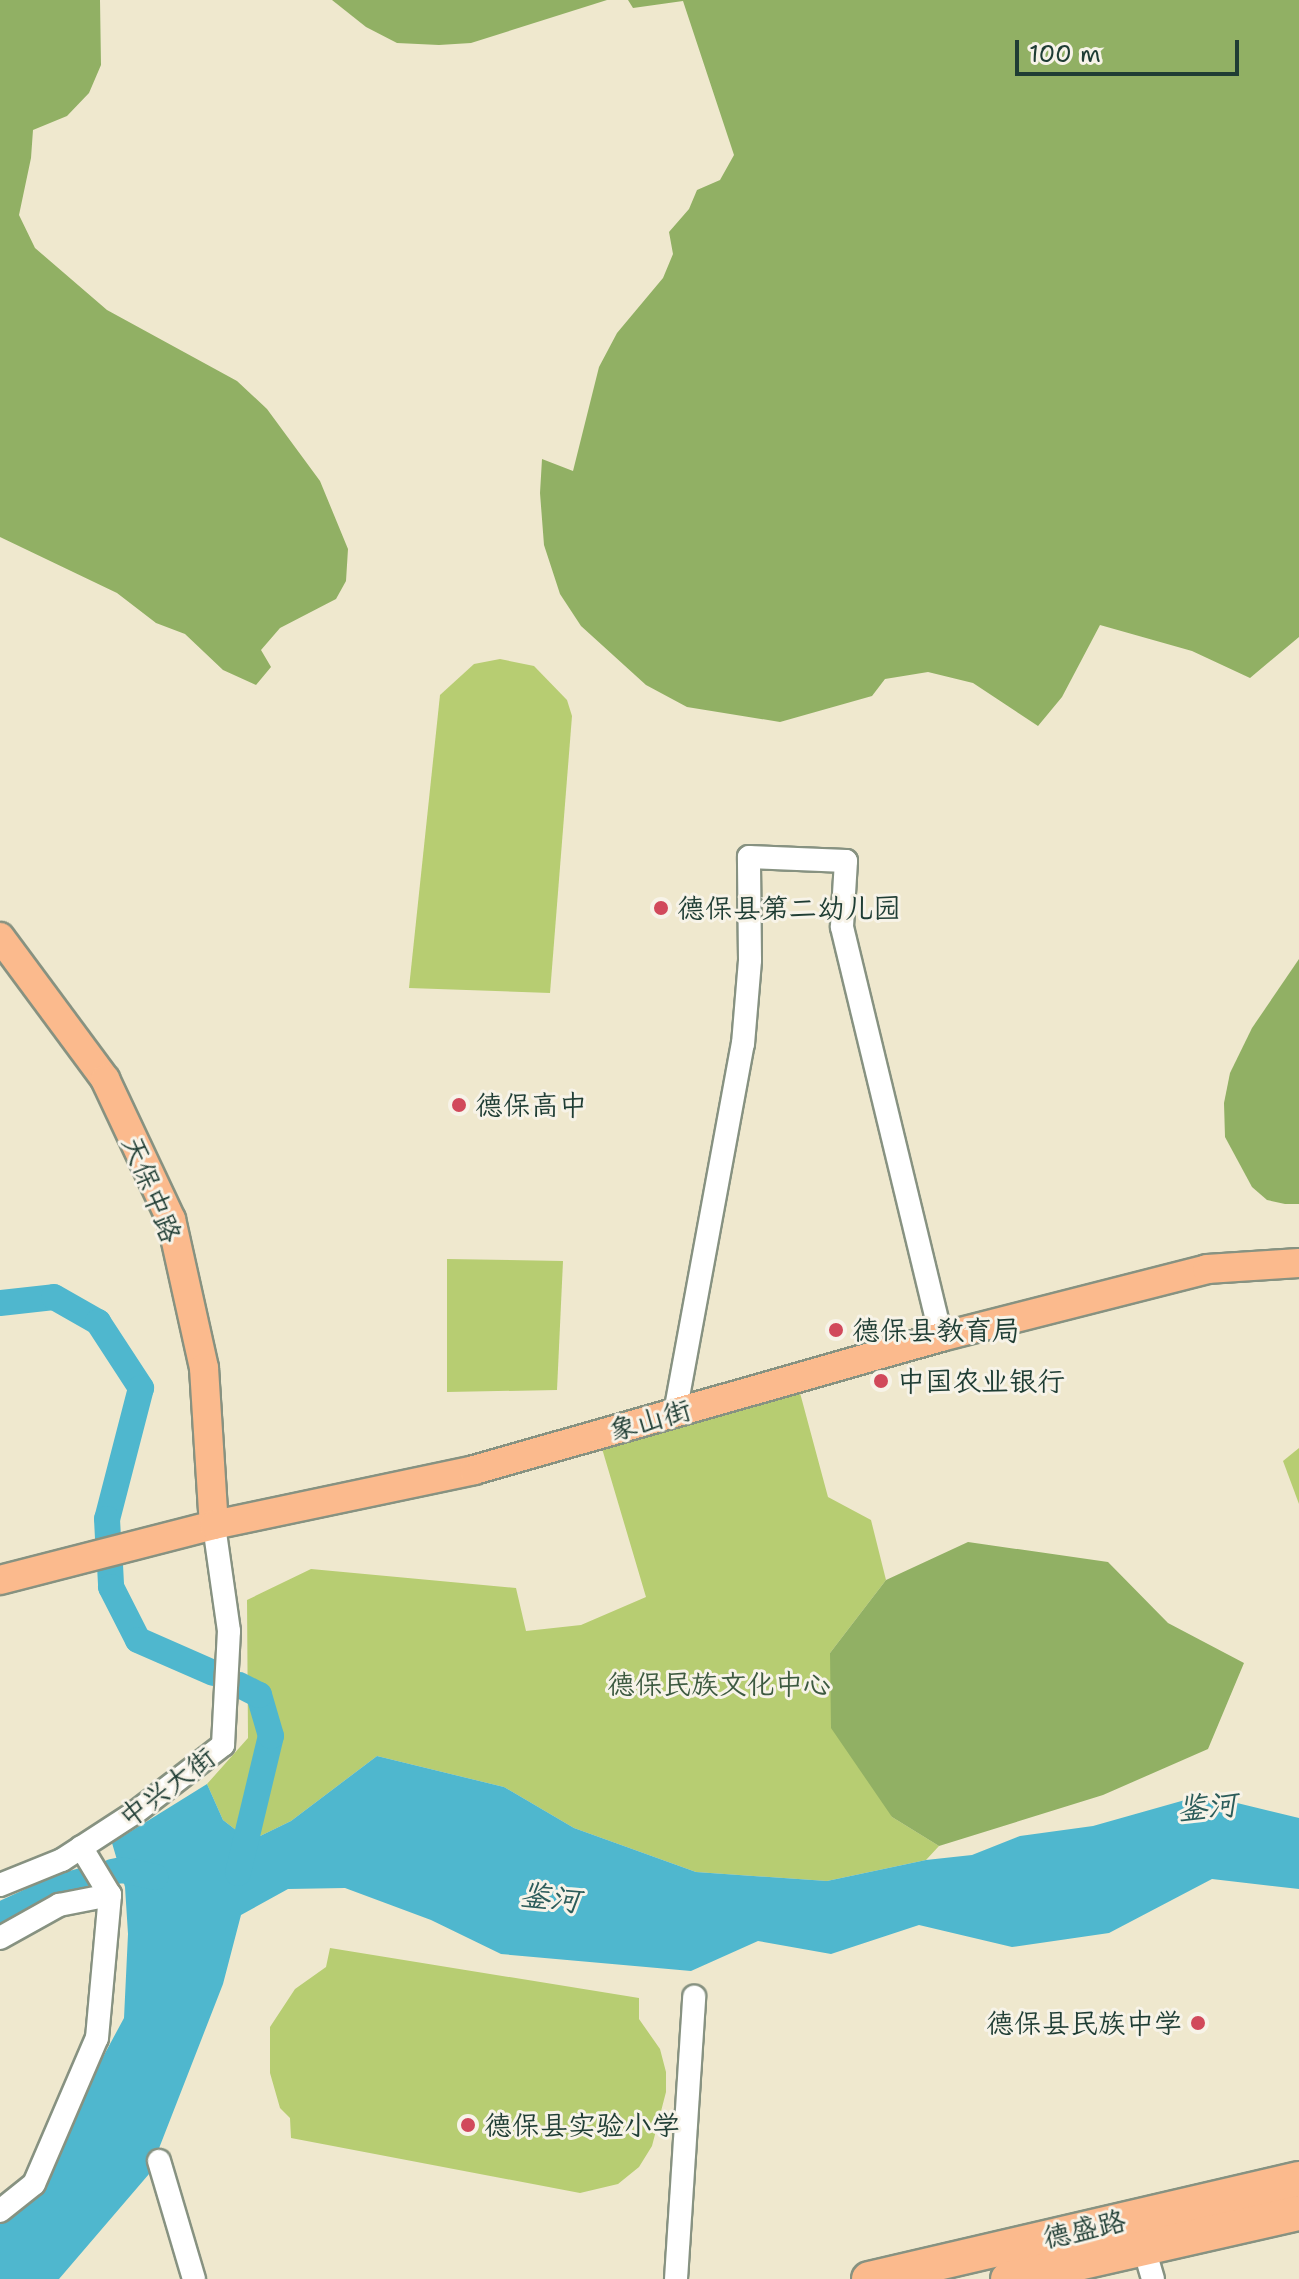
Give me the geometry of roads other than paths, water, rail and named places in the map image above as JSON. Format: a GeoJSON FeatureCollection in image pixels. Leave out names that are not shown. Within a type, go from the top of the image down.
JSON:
{"type":"FeatureCollection","features":[{"type":"Feature","properties":{"kind":"highway","name":"德盛路"},"geometry":{"type":"LineString","coordinates":[[869,2279],[1144,2248],[1299,2179]]}},
{"type":"Feature","properties":{"kind":"highway"},"geometry":{"type":"LineString","coordinates":[[1008,2279],[1058,2274],[1144,2248],[1299,2213]]}},
{"type":"Feature","properties":{"kind":"main road","name":"天保中路"},"geometry":{"type":"LineString","coordinates":[[0,937],[105,1079],[171,1219],[204,1368],[214,1525]]}},
{"type":"Feature","properties":{"kind":"main road","name":"象山街"},"geometry":{"type":"LineString","coordinates":[[0,1580],[214,1525],[474,1470],[941,1337],[1207,1269],[1299,1263]]}},
{"type":"Feature","properties":{"kind":"street"},"geometry":{"type":"LineString","coordinates":[[675,1413],[743,1044],[750,960],[749,857],[846,861],[842,927],[941,1337]]}},
{"type":"Feature","properties":{"kind":"street","name":"中兴大街"},"geometry":{"type":"LineString","coordinates":[[0,1885],[62,1860],[136,1812],[223,1745],[229,1631],[214,1525]]}},
{"type":"Feature","properties":{"kind":"street"},"geometry":{"type":"LineString","coordinates":[[0,2211],[34,2184],[97,2038],[110,1895],[81,1847]]}},
{"type":"Feature","properties":{"kind":"street"},"geometry":{"type":"LineString","coordinates":[[0,1938],[59,1905],[110,1895]]}},
{"type":"Feature","properties":{"kind":"street"},"geometry":{"type":"LineString","coordinates":[[676,2279],[694,1997]]}},
{"type":"Feature","properties":{"kind":"street"},"geometry":{"type":"LineString","coordinates":[[159,2161],[194,2279]]}},
{"type":"Feature","properties":{"kind":"water","name":"鉴河"},"geometry":{"type":"Polygon","coordinates":[[[377,1756],[504,1787],[574,1828],[696,1872],[827,1881],[926,1860],[972,1855],[1020,1836],[1093,1826],[1185,1800],[1233,1802],[1299,1818],[1299,1889],[1212,1879],[1109,1933],[1012,1947],[919,1925],[831,1954],[758,1941],[691,1971],[501,1954],[431,1920],[345,1888],[288,1889],[241,1915],[223,1984],[149,2174],[59,2279],[0,2279],[0,2219],[21,2211],[52,2166],[70,2118],[124,2018],[128,1934],[125,1887],[112,1843],[207,1784],[223,1820],[250,1841],[291,1821],[377,1756]]]}},
{"type":"Feature","properties":{"kind":"waterway"},"geometry":{"type":"LineString","coordinates":[[0,1303],[54,1297],[98,1322],[141,1388],[107,1519],[108,1538]]}},
{"type":"Feature","properties":{"kind":"waterway"},"geometry":{"type":"LineString","coordinates":[[110,1565],[111,1587],[138,1640],[213,1673]]}},
{"type":"Feature","properties":{"kind":"waterway"},"geometry":{"type":"LineString","coordinates":[[238,1873],[271,1736],[259,1695],[239,1685]]}},
{"type":"Feature","properties":{"kind":"waterway"},"geometry":{"type":"LineString","coordinates":[[112,1872],[122,1870],[155,1877]]}},
{"type":"Feature","properties":{"kind":"waterway"},"geometry":{"type":"LineString","coordinates":[[0,1915],[61,1887],[85,1880]]}},
{"type":"Feature","properties":{"kind":"place","name":"德保县第二幼儿园"},"geometry":{"type":"Point","coordinates":[661,908]}},
{"type":"Feature","properties":{"kind":"place","name":"德保高中"},"geometry":{"type":"Point","coordinates":[459,1105]}},
{"type":"Feature","properties":{"kind":"place","name":"德保县教育局"},"geometry":{"type":"Point","coordinates":[836,1330]}},
{"type":"Feature","properties":{"kind":"place","name":"中国农业银行"},"geometry":{"type":"Point","coordinates":[881,1381]}},
{"type":"Feature","properties":{"kind":"place","name":"德保县民族中学"},"geometry":{"type":"Point","coordinates":[1198,2023]}},
{"type":"Feature","properties":{"kind":"place","name":"德保县实验小学"},"geometry":{"type":"Point","coordinates":[468,2125]}},
{"type":"Feature","properties":{"kind":"park label","name":"德保民族文化中心"},"geometry":{"type":"Point","coordinates":[719,1684]}}]}
